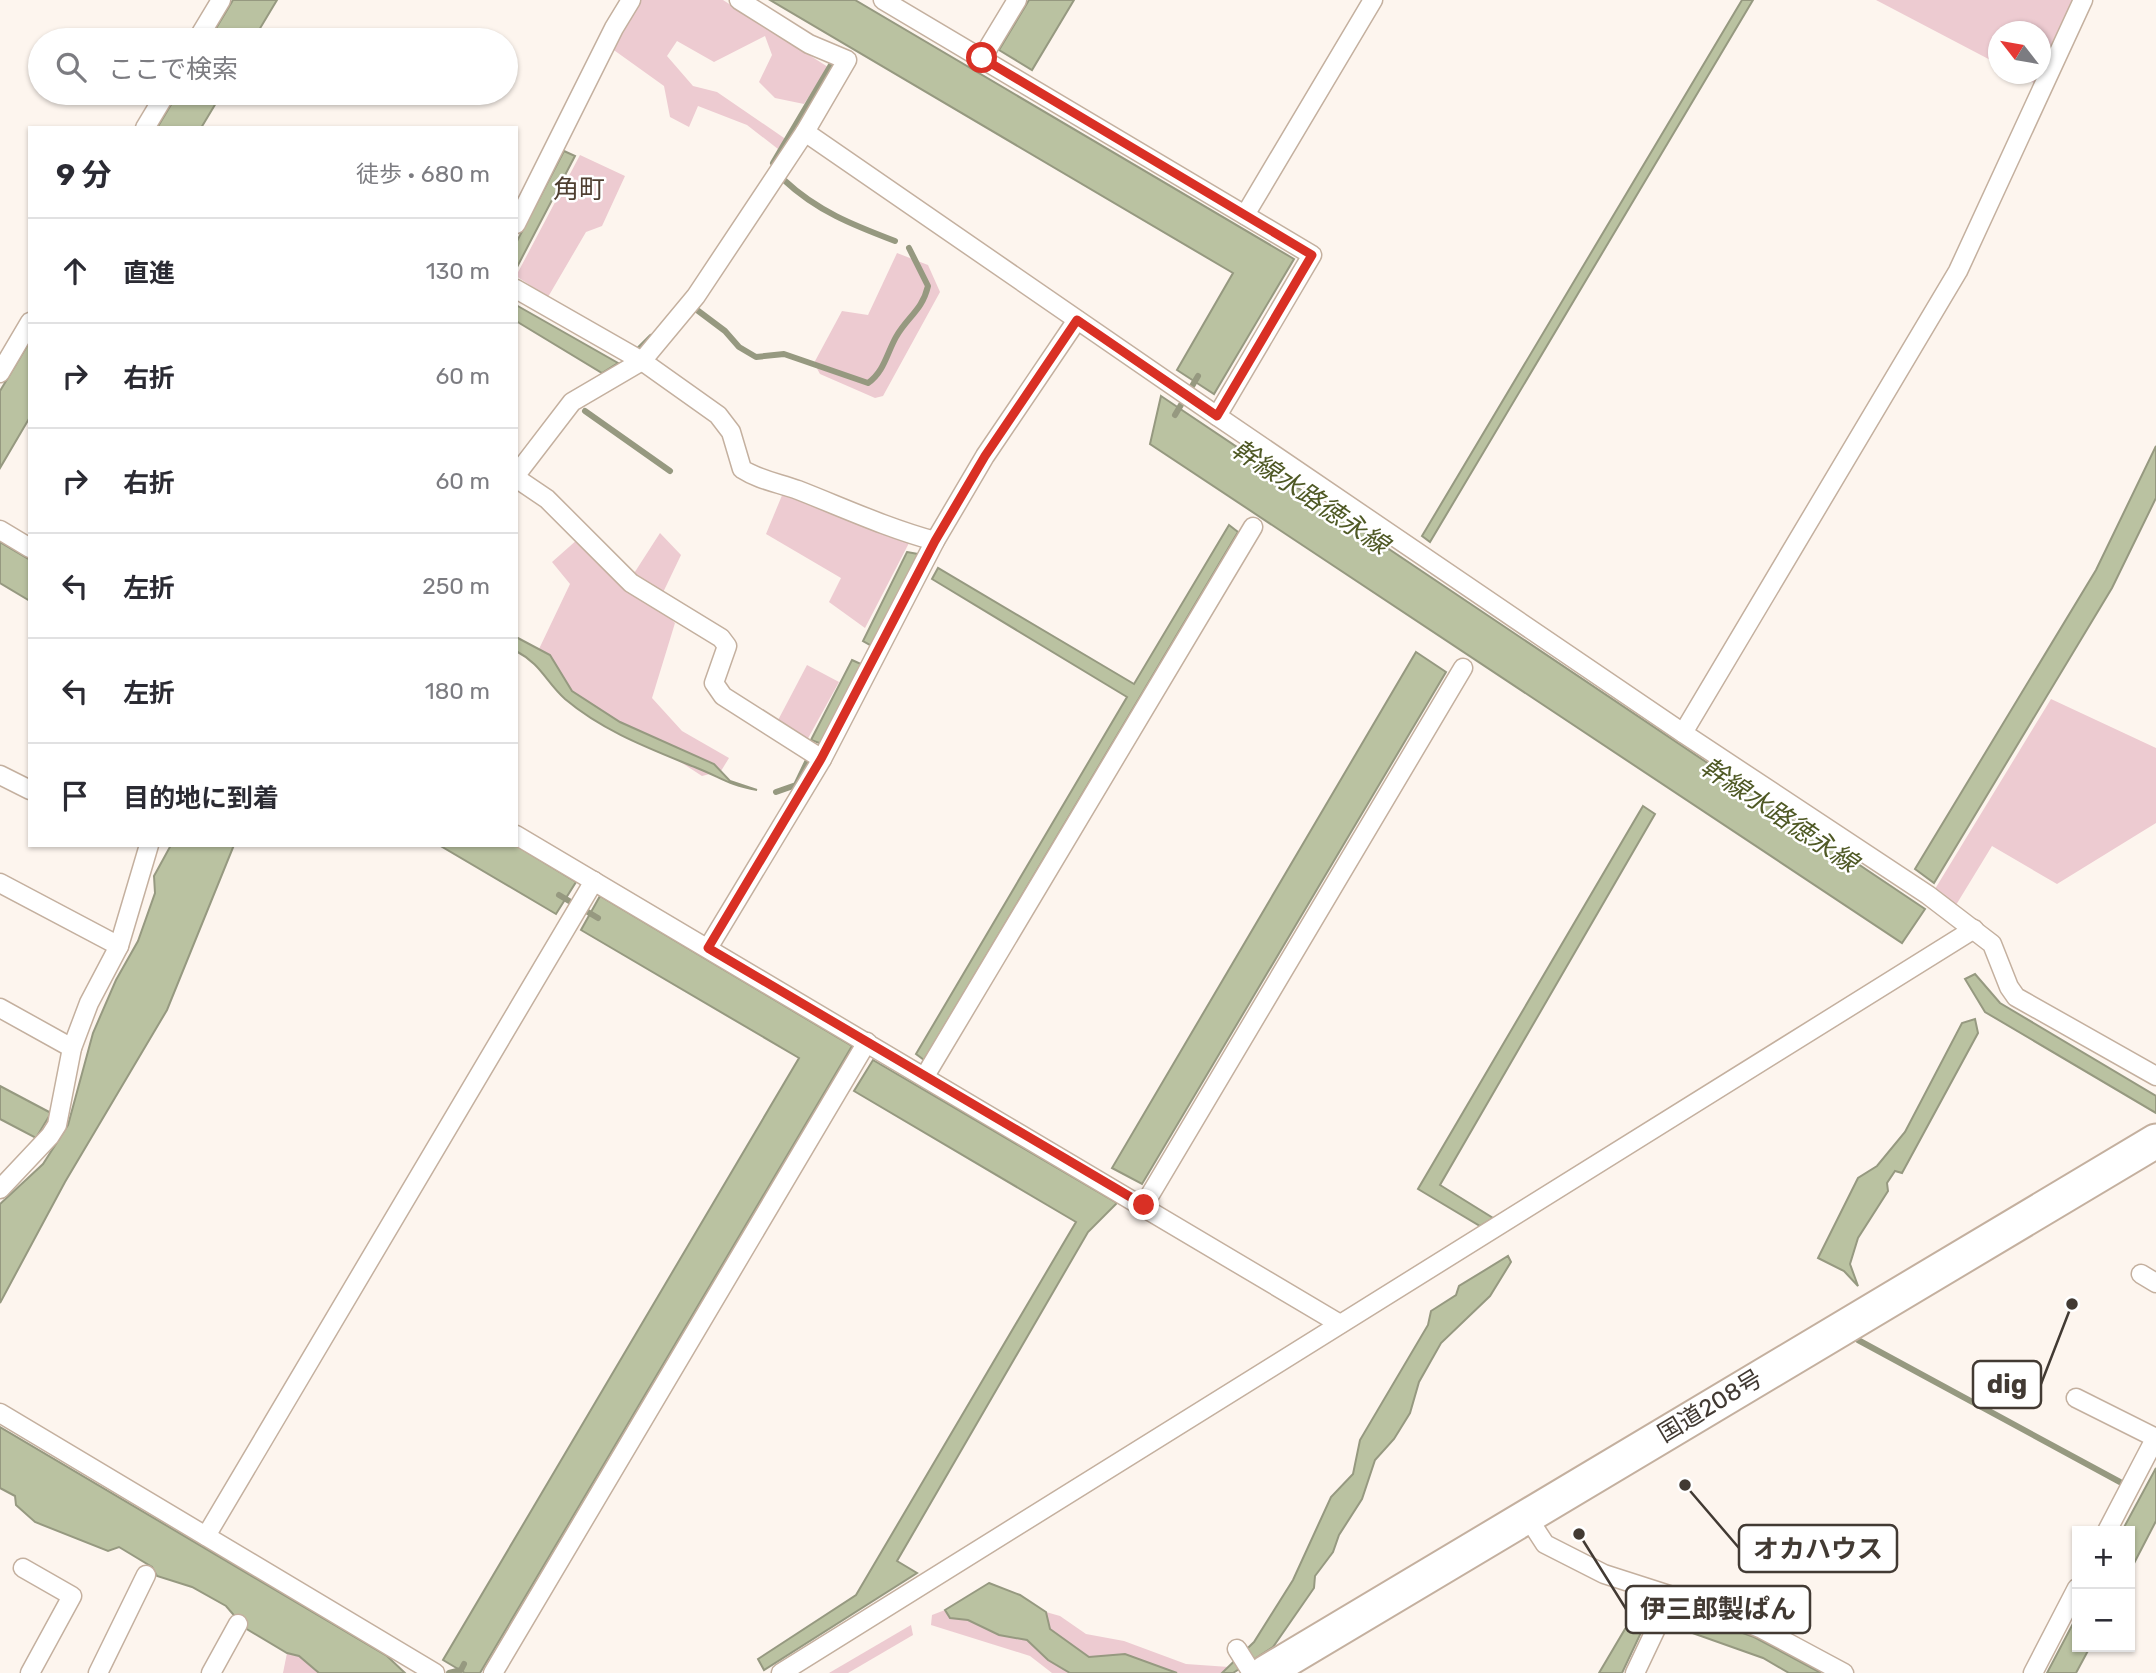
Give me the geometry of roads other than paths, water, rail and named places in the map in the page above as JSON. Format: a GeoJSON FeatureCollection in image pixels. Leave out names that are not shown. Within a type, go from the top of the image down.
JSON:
{"type":"FeatureCollection","features":[{"type":"Feature","properties":{"kind":"highway","name":"国道208号"},"geometry":{"type":"LineString","coordinates":[[1255,1671],[1526,1515],[2156,1141]]}},
{"type":"Feature","properties":{"kind":"street"},"geometry":{"type":"LineString","coordinates":[[204,28],[220,0]]}},
{"type":"Feature","properties":{"kind":"street"},"geometry":{"type":"LineString","coordinates":[[518,221],[614,28],[631,0]]}},
{"type":"Feature","properties":{"kind":"street"},"geometry":{"type":"LineString","coordinates":[[518,473],[572,402],[642,361],[696,296],[805,132],[847,60],[809,44],[739,0]]}},
{"type":"Feature","properties":{"kind":"street"},"geometry":{"type":"LineString","coordinates":[[883,0],[1312,255],[1217,416]]}},
{"type":"Feature","properties":{"kind":"street"},"geometry":{"type":"LineString","coordinates":[[982,58],[1017,0]]}},
{"type":"Feature","properties":{"kind":"street"},"geometry":{"type":"LineString","coordinates":[[1245,215],[1373,0]]}},
{"type":"Feature","properties":{"kind":"street"},"geometry":{"type":"LineString","coordinates":[[1683,733],[1958,271],[2084,0]]}},
{"type":"Feature","properties":{"kind":"street"},"geometry":{"type":"LineString","coordinates":[[146,126],[159,105]]}},
{"type":"Feature","properties":{"kind":"street"},"geometry":{"type":"LineString","coordinates":[[805,132],[1200,405],[1683,733],[1928,895],[1992,944],[2009,987],[2016,997],[2156,1076]]}},
{"type":"Feature","properties":{"kind":"street"},"geometry":{"type":"LineString","coordinates":[[518,290],[642,361],[718,415],[731,432],[742,469],[751,475],[796,490],[888,528],[935,541]]}},
{"type":"Feature","properties":{"kind":"street"},"geometry":{"type":"LineString","coordinates":[[708,948],[821,759],[935,541],[985,456],[1077,320]]}},
{"type":"Feature","properties":{"kind":"street"},"geometry":{"type":"LineString","coordinates":[[0,373],[28,325]]}},
{"type":"Feature","properties":{"kind":"street"},"geometry":{"type":"LineString","coordinates":[[518,477],[547,499],[631,583],[721,638],[727,646],[714,683],[723,696],[821,759]]}},
{"type":"Feature","properties":{"kind":"street"},"geometry":{"type":"LineString","coordinates":[[925,1076],[1252,527]]}},
{"type":"Feature","properties":{"kind":"street"},"geometry":{"type":"LineString","coordinates":[[0,530],[28,547]]}},
{"type":"Feature","properties":{"kind":"street"},"geometry":{"type":"LineString","coordinates":[[1144,1205],[1463,668]]}},
{"type":"Feature","properties":{"kind":"street"},"geometry":{"type":"LineString","coordinates":[[0,775],[28,789]]}},
{"type":"Feature","properties":{"kind":"street"},"geometry":{"type":"LineString","coordinates":[[518,836],[1144,1205],[1340,1324]]}},
{"type":"Feature","properties":{"kind":"street"},"geometry":{"type":"LineString","coordinates":[[0,1189],[53,1130],[72,1048],[89,1003],[119,946],[144,847]]}},
{"type":"Feature","properties":{"kind":"street"},"geometry":{"type":"LineString","coordinates":[[206,1536],[594,881]]}},
{"type":"Feature","properties":{"kind":"street"},"geometry":{"type":"LineString","coordinates":[[0,883],[119,946]]}},
{"type":"Feature","properties":{"kind":"street"},"geometry":{"type":"LineString","coordinates":[[781,1673],[1974,929]]}},
{"type":"Feature","properties":{"kind":"street"},"geometry":{"type":"LineString","coordinates":[[0,1008],[72,1048]]}},
{"type":"Feature","properties":{"kind":"street"},"geometry":{"type":"LineString","coordinates":[[493,1673],[867,1042]]}},
{"type":"Feature","properties":{"kind":"street"},"geometry":{"type":"LineString","coordinates":[[2076,1398],[2156,1437],[2110,1526]]}},
{"type":"Feature","properties":{"kind":"street"},"geometry":{"type":"LineString","coordinates":[[0,1413],[431,1671]]}},
{"type":"Feature","properties":{"kind":"street"},"geometry":{"type":"LineString","coordinates":[[1526,1515],[1545,1544],[1604,1574],[1762,1629],[1844,1673]]}},
{"type":"Feature","properties":{"kind":"street"},"geometry":{"type":"LineString","coordinates":[[23,1568],[72,1596],[30,1673]]}},
{"type":"Feature","properties":{"kind":"street"},"geometry":{"type":"LineString","coordinates":[[97,1673],[146,1576]]}},
{"type":"Feature","properties":{"kind":"street"},"geometry":{"type":"LineString","coordinates":[[2033,1673],[2076,1589]]}},
{"type":"Feature","properties":{"kind":"street"},"geometry":{"type":"LineString","coordinates":[[1635,1673],[1671,1597]]}},
{"type":"Feature","properties":{"kind":"street"},"geometry":{"type":"LineString","coordinates":[[211,1673],[237,1624]]}},
{"type":"Feature","properties":{"kind":"street"},"geometry":{"type":"LineString","coordinates":[[1237,1650],[1255,1671]]}},
{"type":"Feature","properties":{"kind":"water"},"geometry":{"type":"Polygon","coordinates":[[[233,0],[277,0],[260,28],[216,28],[233,0]]]}},
{"type":"Feature","properties":{"kind":"water"},"geometry":{"type":"Polygon","coordinates":[[[770,0],[855,0],[1294,259],[1214,394],[1177,370],[1233,273],[770,0]]]}},
{"type":"Feature","properties":{"kind":"water"},"geometry":{"type":"Polygon","coordinates":[[[1029,0],[1074,0],[1032,70],[999,50],[1029,0]]]}},
{"type":"Feature","properties":{"kind":"water"},"geometry":{"type":"Polygon","coordinates":[[[1742,0],[1753,0],[1430,542],[1422,536],[1742,0]]]}},
{"type":"Feature","properties":{"kind":"water"},"geometry":{"type":"Polygon","coordinates":[[[171,105],[215,105],[202,126],[158,126],[171,105]]]}},
{"type":"Feature","properties":{"kind":"water"},"geometry":{"type":"Polygon","coordinates":[[[564,151],[575,156],[518,265],[518,239],[564,151]]]}},
{"type":"Feature","properties":{"kind":"water"},"geometry":{"type":"Polygon","coordinates":[[[518,306],[618,363],[602,373],[518,322],[518,306]]]}},
{"type":"Feature","properties":{"kind":"water"},"geometry":{"type":"Polygon","coordinates":[[[28,344],[28,420],[0,468],[0,391],[28,344]]]}},
{"type":"Feature","properties":{"kind":"water"},"geometry":{"type":"Polygon","coordinates":[[[1161,396],[1925,909],[1902,943],[1150,444],[1161,396]]]}},
{"type":"Feature","properties":{"kind":"water"},"geometry":{"type":"Polygon","coordinates":[[[2156,446],[2156,498],[2112,588],[1934,883],[1915,869],[2096,570],[2156,446]]]}},
{"type":"Feature","properties":{"kind":"water"},"geometry":{"type":"Polygon","coordinates":[[[1229,525],[1238,532],[924,1060],[916,1054],[1127,697],[932,579],[938,568],[1134,684],[1229,525]]]}},
{"type":"Feature","properties":{"kind":"water"},"geometry":{"type":"Polygon","coordinates":[[[0,542],[28,559],[28,600],[0,583],[0,542]]]}},
{"type":"Feature","properties":{"kind":"water"},"geometry":{"type":"Polygon","coordinates":[[[907,552],[918,554],[872,646],[863,641],[907,552]]]}},
{"type":"Feature","properties":{"kind":"water"},"geometry":{"type":"Polygon","coordinates":[[[518,638],[550,655],[572,691],[620,722],[714,764],[730,781],[757,790],[739,786],[662,754],[596,721],[565,699],[525,656],[518,652],[518,638]]]}},
{"type":"Feature","properties":{"kind":"water"},"geometry":{"type":"Polygon","coordinates":[[[1416,652],[1446,672],[1142,1184],[1112,1168],[1416,652]]]}},
{"type":"Feature","properties":{"kind":"water"},"geometry":{"type":"Polygon","coordinates":[[[852,660],[863,665],[822,744],[811,740],[852,660]]]}},
{"type":"Feature","properties":{"kind":"water"},"geometry":{"type":"Polygon","coordinates":[[[1643,806],[1655,814],[1440,1185],[1493,1218],[1480,1226],[1418,1189],[1643,806]]]}},
{"type":"Feature","properties":{"kind":"water"},"geometry":{"type":"Polygon","coordinates":[[[170,847],[233,847],[167,1010],[65,1182],[0,1303],[0,1204],[43,1164],[68,1125],[93,1033],[116,980],[138,941],[155,893],[154,876],[170,847]]]}},
{"type":"Feature","properties":{"kind":"water"},"geometry":{"type":"Polygon","coordinates":[[[442,847],[518,847],[576,882],[556,914],[442,847]]]}},
{"type":"Feature","properties":{"kind":"water"},"geometry":{"type":"Polygon","coordinates":[[[600,896],[852,1046],[480,1673],[465,1673],[443,1660],[799,1058],[581,930],[600,896]]]}},
{"type":"Feature","properties":{"kind":"water"},"geometry":{"type":"Polygon","coordinates":[[[1975,974],[2000,1003],[2156,1096],[2156,1113],[1985,1012],[1965,979],[1975,974]]]}},
{"type":"Feature","properties":{"kind":"water"},"geometry":{"type":"Polygon","coordinates":[[[1975,1019],[1978,1033],[1902,1173],[1895,1171],[1887,1183],[1888,1191],[1858,1238],[1850,1264],[1858,1286],[1844,1271],[1818,1258],[1858,1178],[1877,1166],[1905,1132],[1962,1023],[1975,1019]]]}},
{"type":"Feature","properties":{"kind":"water"},"geometry":{"type":"Polygon","coordinates":[[[873,1060],[1117,1203],[1088,1232],[897,1561],[917,1573],[764,1670],[758,1659],[856,1595],[1076,1222],[854,1091],[873,1060]]]}},
{"type":"Feature","properties":{"kind":"water"},"geometry":{"type":"Polygon","coordinates":[[[0,1086],[51,1113],[36,1138],[0,1119],[0,1086]]]}},
{"type":"Feature","properties":{"kind":"water"},"geometry":{"type":"Polygon","coordinates":[[[1508,1256],[1511,1262],[1490,1296],[1441,1343],[1419,1382],[1410,1413],[1394,1439],[1375,1460],[1362,1499],[1339,1535],[1333,1552],[1315,1576],[1314,1588],[1273,1647],[1233,1673],[1222,1673],[1254,1642],[1293,1580],[1331,1497],[1353,1474],[1360,1440],[1428,1325],[1431,1311],[1456,1295],[1459,1286],[1508,1256]]]}},
{"type":"Feature","properties":{"kind":"water"},"geometry":{"type":"Polygon","coordinates":[[[0,1427],[387,1656],[405,1673],[319,1673],[299,1656],[287,1653],[245,1628],[226,1606],[192,1587],[157,1576],[152,1567],[119,1547],[108,1551],[35,1522],[16,1505],[15,1496],[0,1488],[0,1427]]]}},
{"type":"Feature","properties":{"kind":"water"},"geometry":{"type":"Polygon","coordinates":[[[2156,1468],[2156,1521],[2135,1561],[2135,1526],[2125,1526],[2156,1468]]]}},
{"type":"Feature","properties":{"kind":"water"},"geometry":{"type":"Polygon","coordinates":[[[989,1583],[1020,1595],[1046,1612],[1050,1629],[1089,1657],[1125,1654],[1177,1673],[1070,1673],[1048,1660],[1027,1640],[999,1635],[968,1620],[950,1618],[945,1610],[989,1583]]]}},
{"type":"Feature","properties":{"kind":"water"},"geometry":{"type":"Polygon","coordinates":[[[1641,1602],[1654,1605],[1622,1673],[1599,1673],[1641,1602]]]}},
{"type":"Feature","properties":{"kind":"water"},"geometry":{"type":"Polygon","coordinates":[[[1683,1612],[1754,1637],[1821,1673],[1789,1673],[1763,1658],[1681,1629],[1679,1621],[1683,1612]]]}},
{"type":"Feature","properties":{"kind":"water"},"geometry":{"type":"Polygon","coordinates":[[[2072,1626],[2072,1652],[2087,1652],[2076,1673],[2047,1673],[2072,1626]]]}},
{"type":"Feature","properties":{"kind":"waterway"},"geometry":{"type":"LineString","coordinates":[[773,163],[831,65]]}},
{"type":"Feature","properties":{"kind":"waterway"},"geometry":{"type":"LineString","coordinates":[[784,180],[823,209],[895,241]]}},
{"type":"Feature","properties":{"kind":"waterway"},"geometry":{"type":"LineString","coordinates":[[697,310],[725,331],[739,347],[756,357],[784,354],[868,383],[882,368],[896,337],[918,308],[928,286],[909,248]]}},
{"type":"Feature","properties":{"kind":"waterway"},"geometry":{"type":"LineString","coordinates":[[640,348],[651,337]]}},
{"type":"Feature","properties":{"kind":"waterway","name":"幹線水路徳永線"},"geometry":{"type":"LineString","coordinates":[[1175,415],[1198,376]]}},
{"type":"Feature","properties":{"kind":"waterway"},"geometry":{"type":"LineString","coordinates":[[585,411],[670,471]]}},
{"type":"Feature","properties":{"kind":"waterway"},"geometry":{"type":"LineString","coordinates":[[776,792],[796,785],[809,758]]}},
{"type":"Feature","properties":{"kind":"waterway"},"geometry":{"type":"LineString","coordinates":[[559,895],[598,918]]}},
{"type":"Feature","properties":{"kind":"waterway"},"geometry":{"type":"LineString","coordinates":[[1858,1340],[2120,1482]]}},
{"type":"Feature","properties":{"kind":"waterway"},"geometry":{"type":"LineString","coordinates":[[449,1673],[461,1670],[464,1664]]}},
{"type":"Feature","properties":{"kind":"place","name":"dig"},"geometry":{"type":"Point","coordinates":[2072,1304]}},
{"type":"Feature","properties":{"kind":"place","name":"オカハウス"},"geometry":{"type":"Point","coordinates":[1685,1485]}},
{"type":"Feature","properties":{"kind":"place","name":"伊三郎製ぱん"},"geometry":{"type":"Point","coordinates":[1579,1534]}},
{"type":"Feature","properties":{"kind":"district","name":"角町"},"geometry":{"type":"Point","coordinates":[579,189]}}]}
